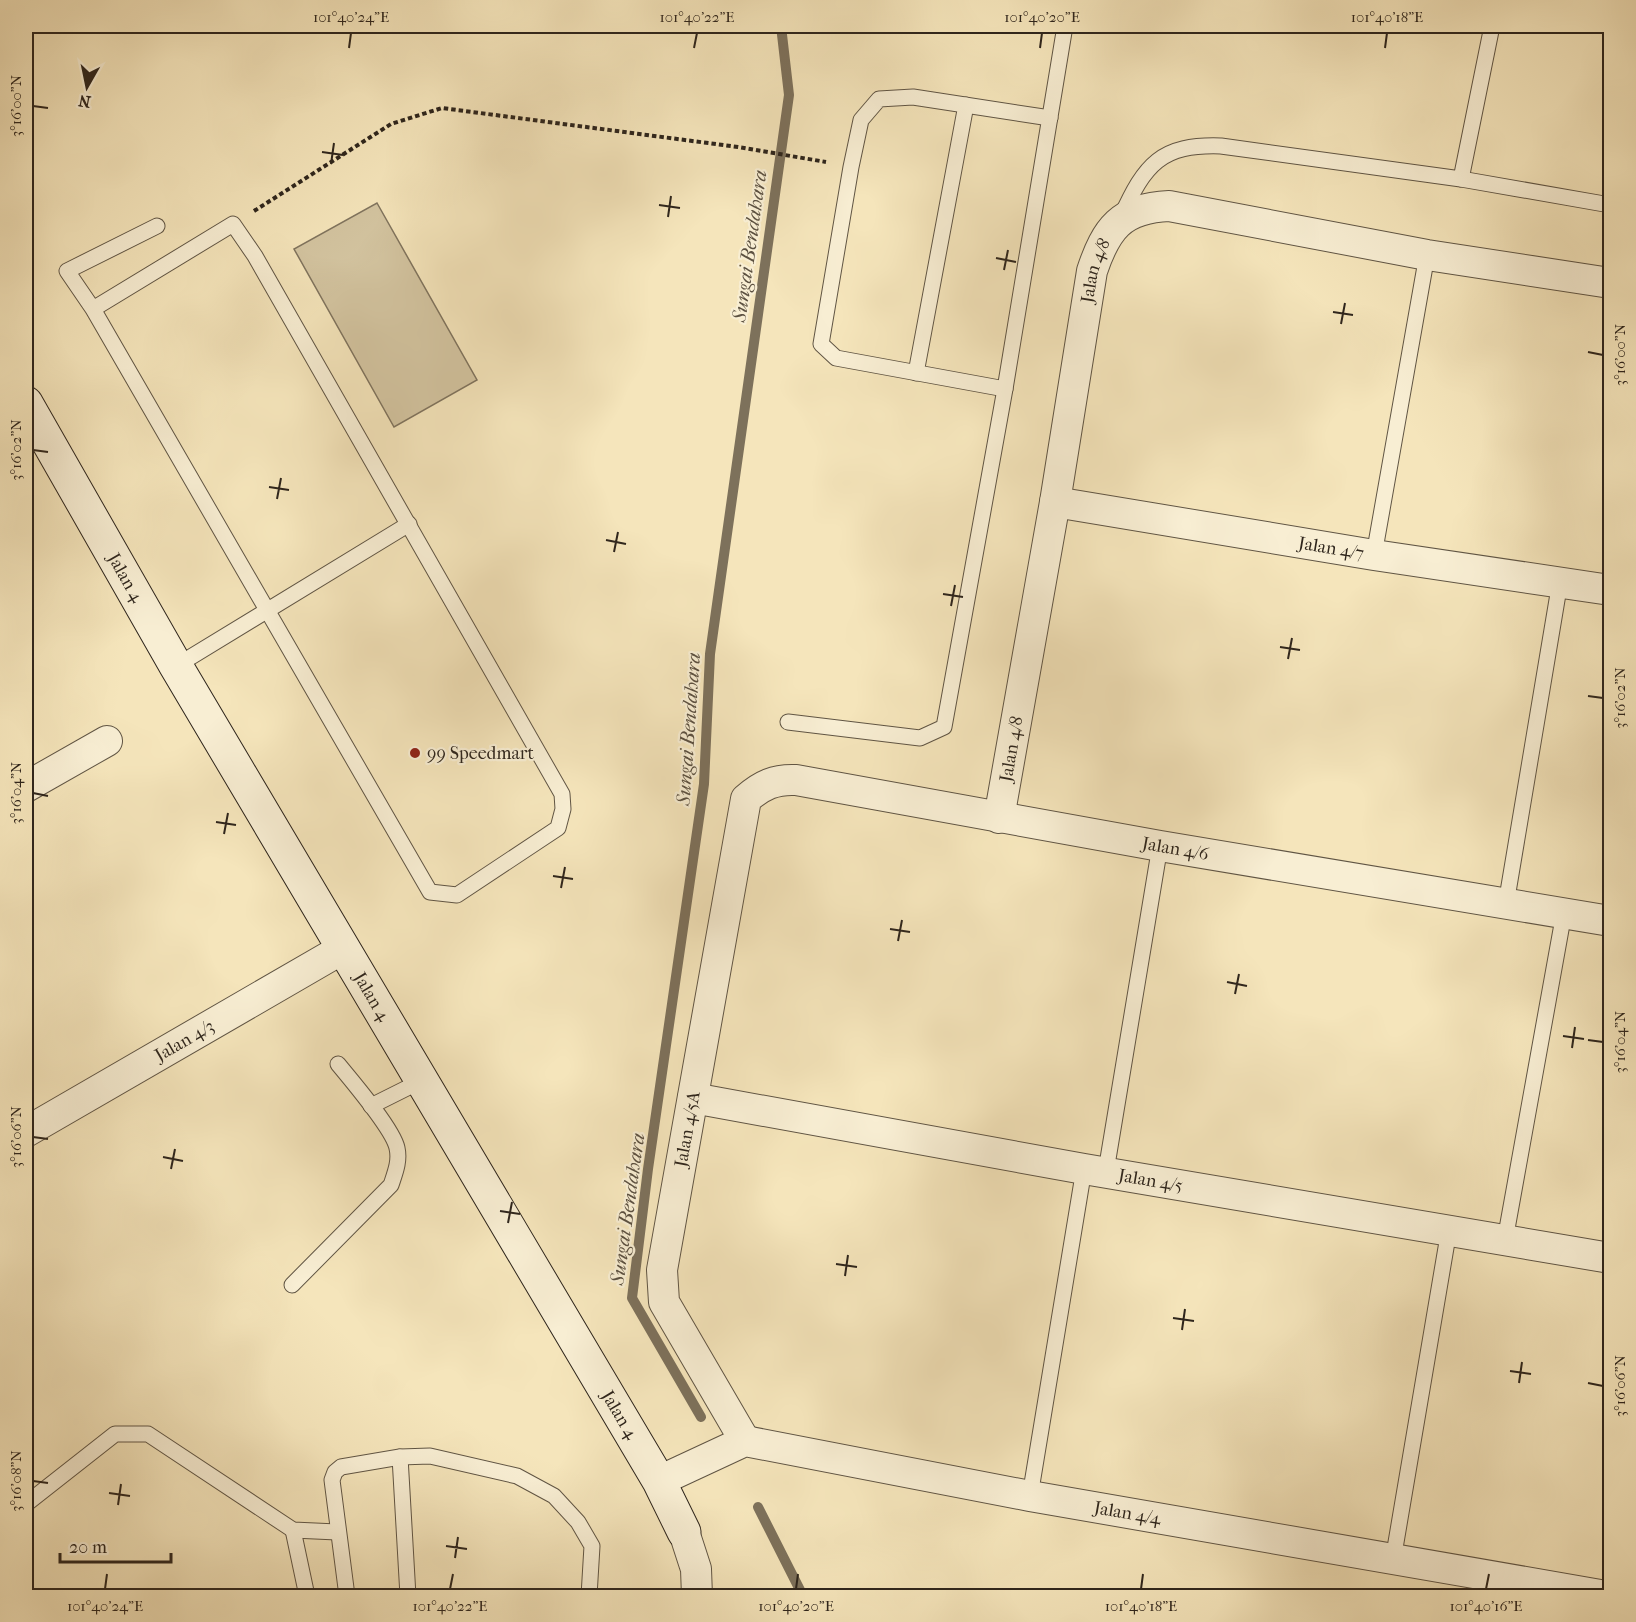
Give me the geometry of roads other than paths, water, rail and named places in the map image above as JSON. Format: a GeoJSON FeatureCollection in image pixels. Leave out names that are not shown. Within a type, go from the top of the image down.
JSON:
{"type":"FeatureCollection","features":[{"type":"Feature","properties":{"kind":"street","name":"Jalan 4/8"},"geometry":{"type":"LineString","coordinates":[[999,818],[1055,502],[1092,271],[1102,243],[1120,220],[1137,210],[1169,206],[1427,255],[1611,283]]}},
{"type":"Feature","properties":{"kind":"street","name":"Jalan 4"},"geometry":{"type":"LineString","coordinates":[[31,424],[659,1481],[684,1532],[696,1569],[697,1596]]}},
{"type":"Feature","properties":{"kind":"street","name":"Jalan 4/7"},"geometry":{"type":"LineString","coordinates":[[1055,502],[1374,555],[1611,590]]}},
{"type":"Feature","properties":{"kind":"street"},"geometry":{"type":"LineString","coordinates":[[26,787],[107,741]]}},
{"type":"Feature","properties":{"kind":"street","name":"Jalan 4/6"},"geometry":{"type":"LineString","coordinates":[[746,799],[768,783],[796,780],[1160,846],[1611,921]]}},
{"type":"Feature","properties":{"kind":"street","name":"Jalan 4/5A"},"geometry":{"type":"LineString","coordinates":[[745,1441],[664,1302],[662,1270],[746,799]]}},
{"type":"Feature","properties":{"kind":"street","name":"Jalan 4/3"},"geometry":{"type":"LineString","coordinates":[[26,1132],[344,948]]}},
{"type":"Feature","properties":{"kind":"street","name":"Jalan 4/5"},"geometry":{"type":"LineString","coordinates":[[693,1098],[1095,1170],[1611,1258]]}},
{"type":"Feature","properties":{"kind":"street"},"geometry":{"type":"LineString","coordinates":[[659,1481],[745,1441]]}},
{"type":"Feature","properties":{"kind":"street","name":"Jalan 4/4"},"geometry":{"type":"LineString","coordinates":[[745,1441],[1030,1496],[1606,1596]]}},
{"type":"Feature","properties":{"kind":"lane"},"geometry":{"type":"LineString","coordinates":[[788,722],[920,738],[944,727],[1005,389],[1065,26]]}},
{"type":"Feature","properties":{"kind":"lane"},"geometry":{"type":"LineString","coordinates":[[1461,179],[1492,26]]}},
{"type":"Feature","properties":{"kind":"lane"},"geometry":{"type":"LineString","coordinates":[[1005,389],[836,358],[821,344],[861,120],[879,99],[913,97],[1050,118]]}},
{"type":"Feature","properties":{"kind":"lane"},"geometry":{"type":"LineString","coordinates":[[916,373],[966,105]]}},
{"type":"Feature","properties":{"kind":"lane"},"geometry":{"type":"LineString","coordinates":[[1120,220],[1133,191],[1149,168],[1167,152],[1192,145],[1221,146],[1461,179],[1611,205]]}},
{"type":"Feature","properties":{"kind":"lane"},"geometry":{"type":"LineString","coordinates":[[93,309],[233,224],[255,256],[562,794],[563,809],[558,828],[457,894],[430,892],[93,309],[67,271],[157,226]]}},
{"type":"Feature","properties":{"kind":"lane"},"geometry":{"type":"LineString","coordinates":[[1374,555],[1427,255]]}},
{"type":"Feature","properties":{"kind":"lane"},"geometry":{"type":"LineString","coordinates":[[176,666],[266,609],[409,524]]}},
{"type":"Feature","properties":{"kind":"lane"},"geometry":{"type":"LineString","coordinates":[[1506,904],[1560,582]]}},
{"type":"Feature","properties":{"kind":"lane"},"geometry":{"type":"LineString","coordinates":[[1030,1496],[1160,846]]}},
{"type":"Feature","properties":{"kind":"lane"},"geometry":{"type":"LineString","coordinates":[[1505,1240],[1564,913]]}},
{"type":"Feature","properties":{"kind":"lane"},"geometry":{"type":"LineString","coordinates":[[292,1285],[391,1185],[398,1165],[397,1147],[371,1106],[338,1064]]}},
{"type":"Feature","properties":{"kind":"lane"},"geometry":{"type":"LineString","coordinates":[[371,1106],[421,1081]]}},
{"type":"Feature","properties":{"kind":"lane"},"geometry":{"type":"LineString","coordinates":[[1393,1560],[1449,1230]]}},
{"type":"Feature","properties":{"kind":"lane"},"geometry":{"type":"LineString","coordinates":[[26,1504],[115,1434],[148,1434],[293,1530],[337,1533]]}},
{"type":"Feature","properties":{"kind":"lane"},"geometry":{"type":"LineString","coordinates":[[347,1596],[337,1533],[332,1480],[335,1472],[341,1467],[400,1457],[430,1456],[517,1476],[554,1496],[578,1522],[592,1546],[589,1596]]}},
{"type":"Feature","properties":{"kind":"lane"},"geometry":{"type":"LineString","coordinates":[[400,1457],[408,1596]]}},
{"type":"Feature","properties":{"kind":"lane"},"geometry":{"type":"LineString","coordinates":[[293,1530],[307,1596]]}},
{"type":"Feature","properties":{"kind":"waterway","name":"Sungai Bendahara"},"geometry":{"type":"LineString","coordinates":[[701,1417],[632,1298],[648,1169],[704,784],[710,654],[789,95],[781,26]]}},
{"type":"Feature","properties":{"kind":"waterway","name":"Sungai Bendahara"},"geometry":{"type":"LineString","coordinates":[[758,1507],[803,1596]]}},
{"type":"Feature","properties":{"kind":"place","name":"99 Speedmart"},"geometry":{"type":"Point","coordinates":[415,753]}}]}
